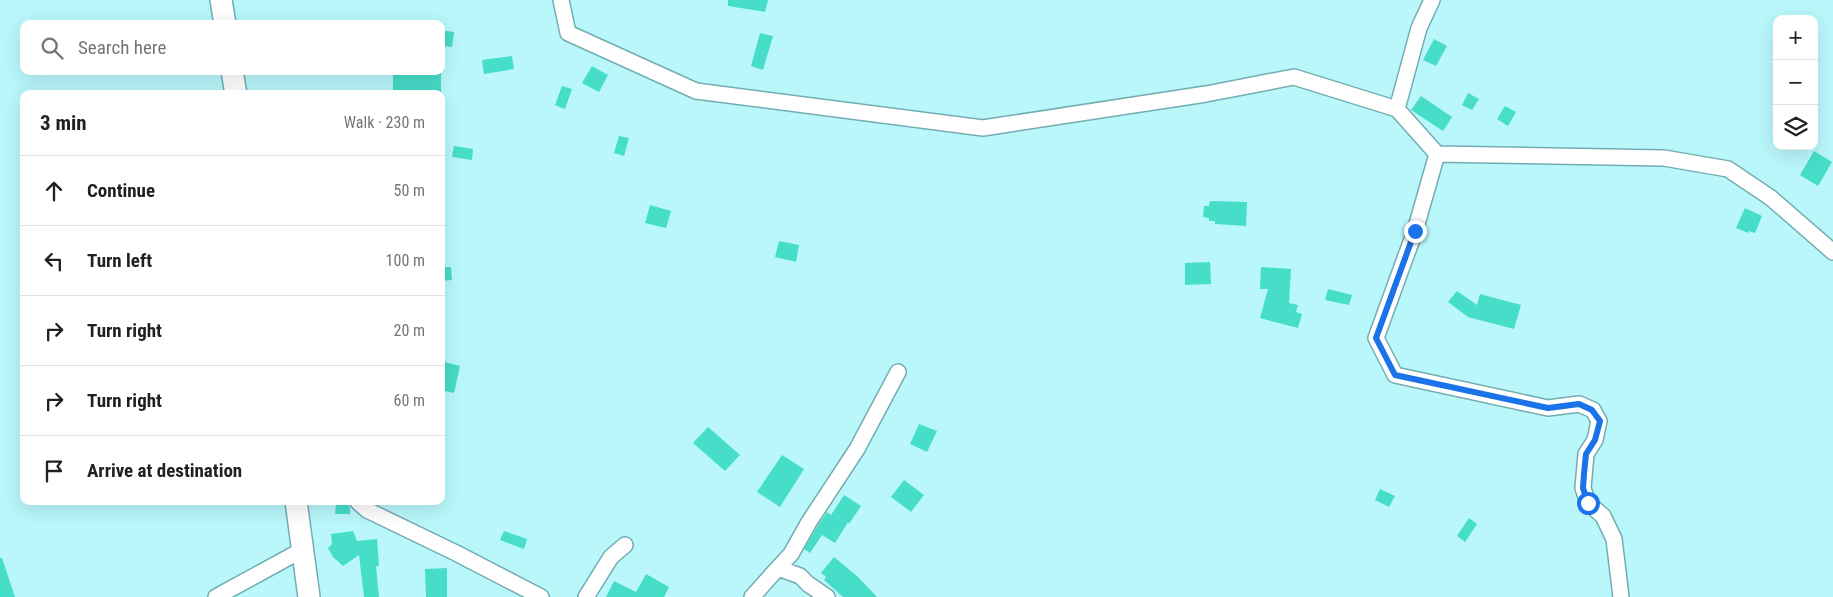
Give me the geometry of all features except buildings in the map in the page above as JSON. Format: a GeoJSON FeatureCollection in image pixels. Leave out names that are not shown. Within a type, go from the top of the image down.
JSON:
{"type":"FeatureCollection","features":[{"type":"Feature","properties":{"kind":"main road"},"geometry":{"type":"LineString","coordinates":[[221,0],[224,20]]}},
{"type":"Feature","properties":{"kind":"main road"},"geometry":{"type":"LineString","coordinates":[[233,75],[235,90]]}},
{"type":"Feature","properties":{"kind":"main road"},"geometry":{"type":"LineString","coordinates":[[296,505],[309,597]]}},
{"type":"Feature","properties":{"kind":"street"},"geometry":{"type":"LineString","coordinates":[[561,0],[568,33],[696,91],[982,128],[1206,94],[1294,77],[1397,108],[1437,154],[1664,158],[1728,169],[1771,198],[1833,252]]}},
{"type":"Feature","properties":{"kind":"street"},"geometry":{"type":"LineString","coordinates":[[1397,108],[1419,28],[1432,0]]}},
{"type":"Feature","properties":{"kind":"street"},"geometry":{"type":"LineString","coordinates":[[1437,154],[1415,231],[1376,338],[1395,375],[1548,408],[1579,404],[1592,410],[1600,421],[1595,440],[1586,454],[1583,488],[1588,503],[1603,516],[1614,539],[1621,597]]}},
{"type":"Feature","properties":{"kind":"street"},"geometry":{"type":"LineString","coordinates":[[752,597],[791,554],[808,522],[857,449],[898,372]]}},
{"type":"Feature","properties":{"kind":"street"},"geometry":{"type":"LineString","coordinates":[[361,505],[367,510],[541,597]]}},
{"type":"Feature","properties":{"kind":"street"},"geometry":{"type":"LineString","coordinates":[[586,597],[611,557],[625,545]]}},
{"type":"Feature","properties":{"kind":"street"},"geometry":{"type":"LineString","coordinates":[[216,597],[302,550]]}},
{"type":"Feature","properties":{"kind":"street"},"geometry":{"type":"LineString","coordinates":[[778,568],[800,576],[827,597]]}},
{"type":"Feature","properties":{"kind":"route"},"geometry":{"type":"LineString","coordinates":[[1415,231],[1376,338],[1395,375],[1548,408],[1579,404],[1592,410],[1600,421],[1595,440],[1586,454],[1583,488],[1588,503]]}}]}
